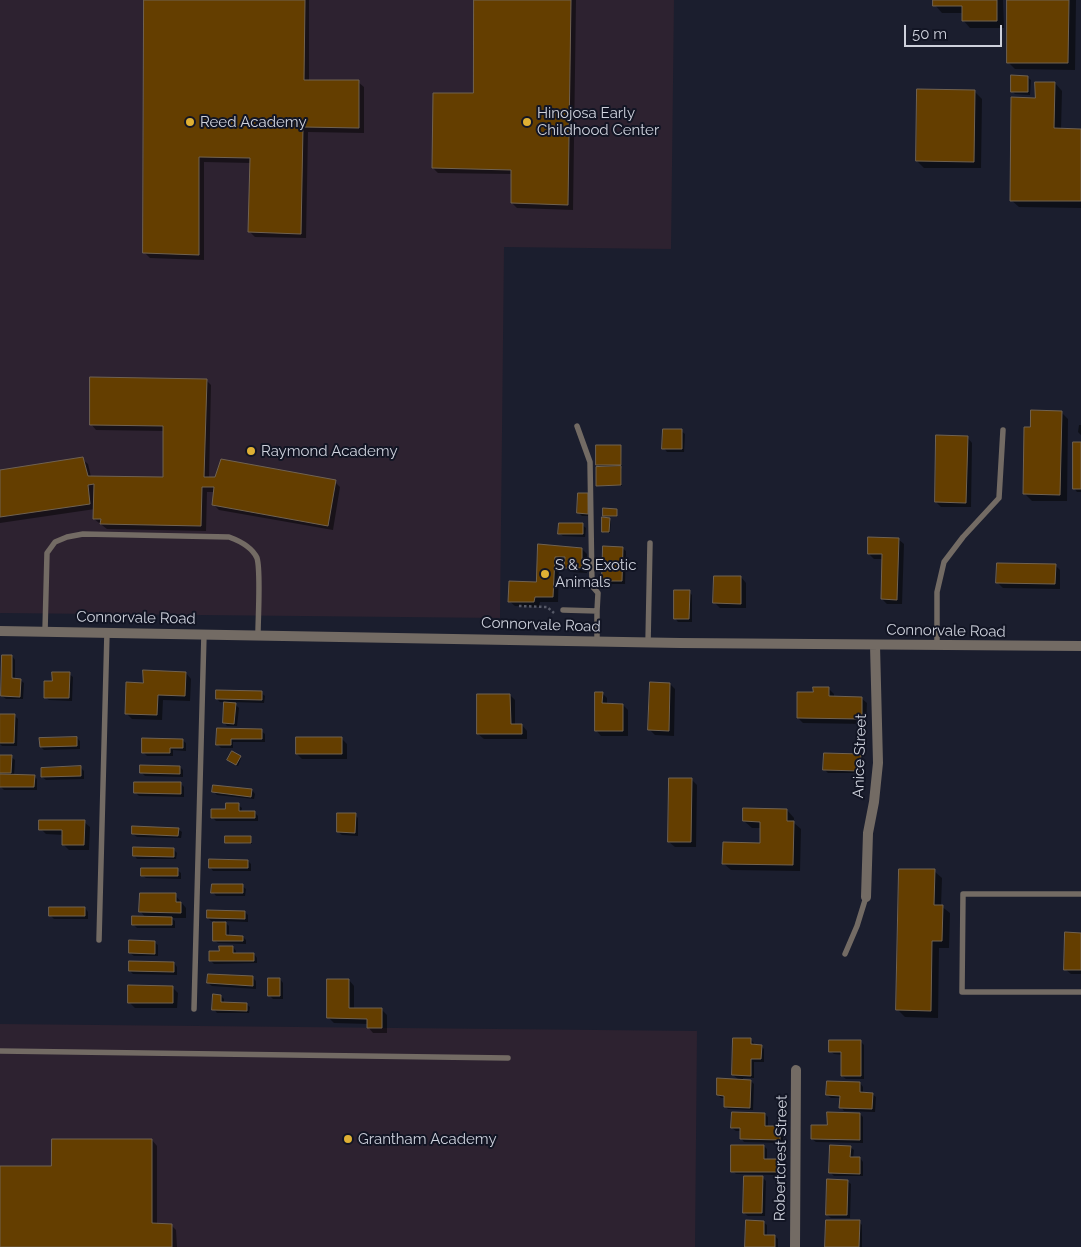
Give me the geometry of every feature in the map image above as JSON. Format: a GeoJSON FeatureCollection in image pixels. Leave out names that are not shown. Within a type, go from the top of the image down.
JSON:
{"type":"FeatureCollection","features":[{"type":"Feature","properties":{"kind":"street","name":"Connorvale Road"},"geometry":{"type":"LineString","coordinates":[[0,631],[258,634],[648,643],[1081,646]]}},
{"type":"Feature","properties":{"kind":"street","name":"Anice Street"},"geometry":{"type":"LineString","coordinates":[[866,897],[868,833],[874,802],[878,763],[875,645]]}},
{"type":"Feature","properties":{"kind":"street","name":"Robertcrest Street"},"geometry":{"type":"LineString","coordinates":[[795,1247],[796,1070]]}},
{"type":"Feature","properties":{"kind":"lane"},"geometry":{"type":"LineString","coordinates":[[577,426],[590,462],[592,586],[598,593],[597,642]]}},
{"type":"Feature","properties":{"kind":"lane"},"geometry":{"type":"LineString","coordinates":[[936,646],[937,592],[944,562],[963,537],[999,498],[1003,430]]}},
{"type":"Feature","properties":{"kind":"lane"},"geometry":{"type":"LineString","coordinates":[[45,631],[45,566],[47,553],[55,542],[67,537],[93,534],[229,537],[240,541],[249,548],[256,558],[258,569],[258,634]]}},
{"type":"Feature","properties":{"kind":"lane"},"geometry":{"type":"LineString","coordinates":[[648,643],[650,542]]}},
{"type":"Feature","properties":{"kind":"lane"},"geometry":{"type":"LineString","coordinates":[[563,610],[597,611]]}},
{"type":"Feature","properties":{"kind":"lane"},"geometry":{"type":"LineString","coordinates":[[99,940],[107,632]]}},
{"type":"Feature","properties":{"kind":"lane"},"geometry":{"type":"LineString","coordinates":[[194,1009],[204,634]]}},
{"type":"Feature","properties":{"kind":"lane"},"geometry":{"type":"LineString","coordinates":[[1081,894],[963,894],[962,992],[1081,992]]}},
{"type":"Feature","properties":{"kind":"lane"},"geometry":{"type":"LineString","coordinates":[[845,954],[857,926],[866,897]]}},
{"type":"Feature","properties":{"kind":"lane"},"geometry":{"type":"LineString","coordinates":[[0,1051],[508,1058]]}},
{"type":"Feature","properties":{"kind":"path"},"geometry":{"type":"LineString","coordinates":[[519,606],[533,604],[547,607],[556,615],[563,610]]}},
{"type":"Feature","properties":{"kind":"shaded area"},"geometry":{"type":"Polygon","coordinates":[[[0,0],[674,0],[671,249],[504,247],[500,618],[0,613],[0,0]]]}},
{"type":"Feature","properties":{"kind":"shaded area","name":"Grantham Academy"},"geometry":{"type":"Polygon","coordinates":[[[0,1024],[697,1031],[695,1247],[0,1247],[0,1024]]]}},
{"type":"Feature","properties":{"kind":"building"},"geometry":{"type":"Polygon","coordinates":[[[144,0],[305,0],[304,80],[359,80],[359,128],[303,127],[301,234],[248,232],[250,158],[199,157],[199,255],[143,253],[144,0]]]}},
{"type":"Feature","properties":{"kind":"building"},"geometry":{"type":"Polygon","coordinates":[[[474,0],[571,0],[568,205],[511,203],[511,170],[432,168],[433,93],[473,93],[474,0]]]}},
{"type":"Feature","properties":{"kind":"building"},"geometry":{"type":"Polygon","coordinates":[[[933,0],[997,0],[997,21],[962,21],[962,6],[933,6],[933,0]]]}},
{"type":"Feature","properties":{"kind":"building"},"geometry":{"type":"Polygon","coordinates":[[[1007,0],[1069,0],[1068,63],[1007,63],[1007,0]]]}},
{"type":"Feature","properties":{"kind":"building"},"geometry":{"type":"Polygon","coordinates":[[[1011,75],[1028,76],[1028,92],[1011,92],[1011,75]]]}},
{"type":"Feature","properties":{"kind":"building"},"geometry":{"type":"Polygon","coordinates":[[[1035,82],[1055,82],[1054,128],[1081,129],[1081,201],[1010,201],[1011,97],[1035,98],[1035,82]]]}},
{"type":"Feature","properties":{"kind":"building"},"geometry":{"type":"Polygon","coordinates":[[[917,89],[975,90],[974,162],[916,161],[917,89]]]}},
{"type":"Feature","properties":{"kind":"building"},"geometry":{"type":"Polygon","coordinates":[[[90,377],[207,379],[204,477],[215,477],[221,459],[336,480],[328,526],[212,505],[214,487],[202,487],[201,526],[100,524],[101,519],[93,519],[94,484],[88,485],[90,504],[0,517],[0,470],[83,457],[88,476],[163,477],[163,426],[90,425],[90,377]]]}},
{"type":"Feature","properties":{"kind":"building"},"geometry":{"type":"Polygon","coordinates":[[[1031,410],[1062,411],[1060,495],[1023,494],[1024,427],[1030,427],[1031,410]]]}},
{"type":"Feature","properties":{"kind":"building"},"geometry":{"type":"Polygon","coordinates":[[[663,429],[682,429],[682,449],[662,449],[663,429]]]}},
{"type":"Feature","properties":{"kind":"building"},"geometry":{"type":"Polygon","coordinates":[[[936,435],[968,436],[966,503],[935,502],[936,435]]]}},
{"type":"Feature","properties":{"kind":"building"},"geometry":{"type":"Polygon","coordinates":[[[1073,442],[1081,442],[1081,489],[1073,489],[1073,442]]]}},
{"type":"Feature","properties":{"kind":"building"},"geometry":{"type":"Polygon","coordinates":[[[596,445],[621,445],[621,465],[596,465],[596,445]]]}},
{"type":"Feature","properties":{"kind":"building"},"geometry":{"type":"Polygon","coordinates":[[[621,466],[621,485],[596,486],[596,467],[621,466]]]}},
{"type":"Feature","properties":{"kind":"building"},"geometry":{"type":"Polygon","coordinates":[[[578,493],[588,493],[588,514],[577,513],[578,493]]]}},
{"type":"Feature","properties":{"kind":"building"},"geometry":{"type":"Polygon","coordinates":[[[603,508],[617,509],[617,516],[603,516],[603,508]]]}},
{"type":"Feature","properties":{"kind":"building"},"geometry":{"type":"Polygon","coordinates":[[[602,517],[610,518],[609,532],[602,532],[602,517]]]}},
{"type":"Feature","properties":{"kind":"building"},"geometry":{"type":"Polygon","coordinates":[[[559,523],[583,523],[583,534],[558,534],[559,523]]]}},
{"type":"Feature","properties":{"kind":"building"},"geometry":{"type":"Polygon","coordinates":[[[868,537],[899,538],[897,600],[881,599],[882,554],[868,554],[868,537]]]}},
{"type":"Feature","properties":{"kind":"building","name":"S & S Exotic Animals"},"geometry":{"type":"Polygon","coordinates":[[[538,544],[582,548],[582,568],[564,568],[565,557],[555,557],[553,597],[535,597],[534,602],[508,602],[509,581],[536,582],[538,544]]]}},
{"type":"Feature","properties":{"kind":"building"},"geometry":{"type":"Polygon","coordinates":[[[603,546],[623,547],[622,581],[602,581],[603,546]]]}},
{"type":"Feature","properties":{"kind":"building"},"geometry":{"type":"Polygon","coordinates":[[[997,563],[1056,564],[1055,584],[996,583],[997,563]]]}},
{"type":"Feature","properties":{"kind":"building"},"geometry":{"type":"Polygon","coordinates":[[[714,576],[741,576],[741,604],[713,603],[714,576]]]}},
{"type":"Feature","properties":{"kind":"building"},"geometry":{"type":"Polygon","coordinates":[[[674,590],[690,590],[689,619],[674,619],[674,590]]]}},
{"type":"Feature","properties":{"kind":"building"},"geometry":{"type":"Polygon","coordinates":[[[2,655],[12,655],[12,678],[21,679],[20,697],[1,696],[2,655]]]}},
{"type":"Feature","properties":{"kind":"building"},"geometry":{"type":"Polygon","coordinates":[[[143,670],[186,672],[185,696],[158,695],[157,715],[125,714],[126,682],[143,683],[143,670]]]}},
{"type":"Feature","properties":{"kind":"building"},"geometry":{"type":"Polygon","coordinates":[[[52,672],[70,672],[69,698],[44,698],[44,681],[52,681],[52,672]]]}},
{"type":"Feature","properties":{"kind":"building"},"geometry":{"type":"Polygon","coordinates":[[[650,682],[670,683],[669,731],[648,730],[650,682]]]}},
{"type":"Feature","properties":{"kind":"building"},"geometry":{"type":"Polygon","coordinates":[[[813,687],[829,687],[829,696],[862,697],[862,719],[797,718],[797,692],[813,692],[813,687]]]}},
{"type":"Feature","properties":{"kind":"building"},"geometry":{"type":"Polygon","coordinates":[[[216,690],[262,691],[262,700],[216,699],[216,690]]]}},
{"type":"Feature","properties":{"kind":"building"},"geometry":{"type":"Polygon","coordinates":[[[595,692],[603,692],[602,703],[623,704],[623,731],[595,731],[595,692]]]}},
{"type":"Feature","properties":{"kind":"building"},"geometry":{"type":"Polygon","coordinates":[[[477,694],[510,694],[511,724],[522,724],[522,734],[477,734],[477,694]]]}},
{"type":"Feature","properties":{"kind":"building"},"geometry":{"type":"Polygon","coordinates":[[[224,702],[236,703],[234,724],[223,723],[224,702]]]}},
{"type":"Feature","properties":{"kind":"building"},"geometry":{"type":"Polygon","coordinates":[[[0,714],[15,714],[14,743],[0,743],[0,714]]]}},
{"type":"Feature","properties":{"kind":"building"},"geometry":{"type":"Polygon","coordinates":[[[217,728],[262,729],[262,739],[231,739],[231,745],[216,745],[217,728]]]}},
{"type":"Feature","properties":{"kind":"building"},"geometry":{"type":"Polygon","coordinates":[[[77,737],[77,746],[40,747],[39,738],[77,737]]]}},
{"type":"Feature","properties":{"kind":"building"},"geometry":{"type":"Polygon","coordinates":[[[296,737],[342,737],[342,754],[296,754],[296,737]]]}},
{"type":"Feature","properties":{"kind":"building"},"geometry":{"type":"Polygon","coordinates":[[[142,738],[183,739],[183,748],[170,748],[170,753],[142,753],[142,738]]]}},
{"type":"Feature","properties":{"kind":"building"},"geometry":{"type":"Polygon","coordinates":[[[232,751],[241,756],[236,765],[227,760],[232,751]]]}},
{"type":"Feature","properties":{"kind":"building"},"geometry":{"type":"Polygon","coordinates":[[[824,753],[861,754],[860,771],[823,770],[824,753]]]}},
{"type":"Feature","properties":{"kind":"building"},"geometry":{"type":"Polygon","coordinates":[[[0,755],[12,755],[11,773],[0,773],[0,755]]]}},
{"type":"Feature","properties":{"kind":"building"},"geometry":{"type":"Polygon","coordinates":[[[140,765],[180,766],[180,774],[140,773],[140,765]]]}},
{"type":"Feature","properties":{"kind":"building"},"geometry":{"type":"Polygon","coordinates":[[[81,766],[81,776],[41,777],[41,768],[81,766]]]}},
{"type":"Feature","properties":{"kind":"building"},"geometry":{"type":"Polygon","coordinates":[[[0,774],[35,775],[34,787],[0,787],[0,774]]]}},
{"type":"Feature","properties":{"kind":"building"},"geometry":{"type":"Polygon","coordinates":[[[669,778],[692,778],[691,842],[668,842],[669,778]]]}},
{"type":"Feature","properties":{"kind":"building"},"geometry":{"type":"Polygon","coordinates":[[[134,782],[181,782],[181,794],[134,793],[134,782]]]}},
{"type":"Feature","properties":{"kind":"building"},"geometry":{"type":"Polygon","coordinates":[[[213,785],[252,789],[251,797],[212,792],[213,785]]]}},
{"type":"Feature","properties":{"kind":"building"},"geometry":{"type":"Polygon","coordinates":[[[226,803],[239,803],[239,811],[255,811],[255,818],[211,818],[211,809],[225,809],[226,803]]]}},
{"type":"Feature","properties":{"kind":"building"},"geometry":{"type":"Polygon","coordinates":[[[743,808],[787,809],[787,821],[794,821],[793,865],[722,864],[723,842],[760,843],[760,822],[743,821],[743,808]]]}},
{"type":"Feature","properties":{"kind":"building"},"geometry":{"type":"Polygon","coordinates":[[[337,813],[356,813],[355,833],[337,832],[337,813]]]}},
{"type":"Feature","properties":{"kind":"building"},"geometry":{"type":"Polygon","coordinates":[[[39,820],[85,820],[84,845],[62,845],[62,830],[39,830],[39,820]]]}},
{"type":"Feature","properties":{"kind":"building"},"geometry":{"type":"Polygon","coordinates":[[[132,826],[179,828],[178,836],[132,834],[132,826]]]}},
{"type":"Feature","properties":{"kind":"building"},"geometry":{"type":"Polygon","coordinates":[[[225,836],[251,836],[251,843],[225,843],[225,836]]]}},
{"type":"Feature","properties":{"kind":"building"},"geometry":{"type":"Polygon","coordinates":[[[133,847],[174,848],[174,857],[133,856],[133,847]]]}},
{"type":"Feature","properties":{"kind":"building"},"geometry":{"type":"Polygon","coordinates":[[[209,859],[248,860],[248,868],[209,868],[209,859]]]}},
{"type":"Feature","properties":{"kind":"building"},"geometry":{"type":"Polygon","coordinates":[[[141,868],[178,868],[178,876],[141,876],[141,868]]]}},
{"type":"Feature","properties":{"kind":"building"},"geometry":{"type":"Polygon","coordinates":[[[899,869],[935,869],[934,905],[943,905],[942,941],[932,941],[931,1011],[896,1010],[899,869]]]}},
{"type":"Feature","properties":{"kind":"building"},"geometry":{"type":"Polygon","coordinates":[[[212,884],[243,884],[243,893],[211,893],[212,884]]]}},
{"type":"Feature","properties":{"kind":"building"},"geometry":{"type":"Polygon","coordinates":[[[140,893],[176,893],[176,902],[181,902],[181,913],[139,912],[140,893]]]}},
{"type":"Feature","properties":{"kind":"building"},"geometry":{"type":"Polygon","coordinates":[[[49,907],[85,907],[85,916],[49,916],[49,907]]]}},
{"type":"Feature","properties":{"kind":"building"},"geometry":{"type":"Polygon","coordinates":[[[207,910],[245,911],[245,919],[207,918],[207,910]]]}},
{"type":"Feature","properties":{"kind":"building"},"geometry":{"type":"Polygon","coordinates":[[[132,916],[172,917],[172,925],[132,925],[132,916]]]}},
{"type":"Feature","properties":{"kind":"building"},"geometry":{"type":"Polygon","coordinates":[[[213,922],[226,922],[226,935],[243,936],[243,941],[213,941],[213,922]]]}},
{"type":"Feature","properties":{"kind":"building"},"geometry":{"type":"Polygon","coordinates":[[[1065,932],[1081,933],[1081,970],[1064,970],[1065,932]]]}},
{"type":"Feature","properties":{"kind":"building"},"geometry":{"type":"Polygon","coordinates":[[[129,940],[155,941],[155,954],[129,953],[129,940]]]}},
{"type":"Feature","properties":{"kind":"building"},"geometry":{"type":"Polygon","coordinates":[[[219,946],[233,946],[233,953],[254,953],[254,961],[209,961],[209,951],[219,951],[219,946]]]}},
{"type":"Feature","properties":{"kind":"building"},"geometry":{"type":"Polygon","coordinates":[[[129,961],[174,962],[174,972],[129,971],[129,961]]]}},
{"type":"Feature","properties":{"kind":"building"},"geometry":{"type":"Polygon","coordinates":[[[208,974],[253,976],[253,986],[207,983],[208,974]]]}},
{"type":"Feature","properties":{"kind":"building"},"geometry":{"type":"Polygon","coordinates":[[[268,978],[280,978],[280,996],[268,996],[268,978]]]}},
{"type":"Feature","properties":{"kind":"building"},"geometry":{"type":"Polygon","coordinates":[[[327,979],[349,979],[349,1008],[382,1008],[382,1028],[367,1028],[367,1019],[327,1018],[327,979]]]}},
{"type":"Feature","properties":{"kind":"building"},"geometry":{"type":"Polygon","coordinates":[[[128,985],[173,986],[173,1003],[128,1003],[128,985]]]}},
{"type":"Feature","properties":{"kind":"building"},"geometry":{"type":"Polygon","coordinates":[[[213,994],[221,995],[221,1002],[247,1003],[247,1011],[212,1010],[213,994]]]}},
{"type":"Feature","properties":{"kind":"building"},"geometry":{"type":"Polygon","coordinates":[[[733,1038],[751,1038],[751,1044],[762,1045],[761,1059],[751,1059],[751,1076],[732,1075],[733,1038]]]}},
{"type":"Feature","properties":{"kind":"building"},"geometry":{"type":"Polygon","coordinates":[[[829,1040],[861,1040],[861,1076],[841,1076],[841,1052],[829,1052],[829,1040]]]}},
{"type":"Feature","properties":{"kind":"building"},"geometry":{"type":"Polygon","coordinates":[[[717,1078],[751,1080],[750,1108],[724,1107],[724,1096],[717,1095],[717,1078]]]}},
{"type":"Feature","properties":{"kind":"building"},"geometry":{"type":"Polygon","coordinates":[[[827,1081],[860,1082],[860,1092],[873,1093],[872,1109],[839,1108],[840,1096],[826,1095],[827,1081]]]}},
{"type":"Feature","properties":{"kind":"building"},"geometry":{"type":"Polygon","coordinates":[[[732,1112],[765,1113],[765,1126],[780,1126],[780,1140],[740,1139],[740,1128],[731,1128],[732,1112]]]}},
{"type":"Feature","properties":{"kind":"building"},"geometry":{"type":"Polygon","coordinates":[[[827,1112],[860,1113],[860,1140],[811,1139],[811,1125],[827,1125],[827,1112]]]}},
{"type":"Feature","properties":{"kind":"building"},"geometry":{"type":"Polygon","coordinates":[[[52,1139],[152,1139],[152,1223],[172,1224],[172,1247],[0,1247],[0,1166],[51,1166],[52,1139]]]}},
{"type":"Feature","properties":{"kind":"building"},"geometry":{"type":"Polygon","coordinates":[[[731,1145],[764,1145],[764,1159],[777,1159],[777,1172],[731,1172],[731,1145]]]}},
{"type":"Feature","properties":{"kind":"building"},"geometry":{"type":"Polygon","coordinates":[[[830,1145],[851,1146],[850,1157],[860,1157],[860,1174],[829,1173],[830,1145]]]}},
{"type":"Feature","properties":{"kind":"building"},"geometry":{"type":"Polygon","coordinates":[[[744,1176],[763,1176],[762,1213],[743,1213],[744,1176]]]}},
{"type":"Feature","properties":{"kind":"building"},"geometry":{"type":"Polygon","coordinates":[[[827,1179],[848,1180],[847,1215],[826,1215],[827,1179]]]}},
{"type":"Feature","properties":{"kind":"building"},"geometry":{"type":"Polygon","coordinates":[[[746,1220],[764,1221],[764,1235],[775,1235],[775,1247],[745,1247],[746,1220]]]}},
{"type":"Feature","properties":{"kind":"building"},"geometry":{"type":"Polygon","coordinates":[[[826,1220],[860,1220],[859,1247],[825,1247],[826,1220]]]}},
{"type":"Feature","properties":{"kind":"place","name":"Reed Academy"},"geometry":{"type":"Point","coordinates":[190,122]}},
{"type":"Feature","properties":{"kind":"place","name":"Hinojosa Early Childhood Center"},"geometry":{"type":"Point","coordinates":[527,122]}},
{"type":"Feature","properties":{"kind":"place","name":"Raymond Academy"},"geometry":{"type":"Point","coordinates":[251,451]}},
{"type":"Feature","properties":{"kind":"place","name":"S & S Exotic Animals"},"geometry":{"type":"Point","coordinates":[545,574]}},
{"type":"Feature","properties":{"kind":"place","name":"Grantham Academy"},"geometry":{"type":"Point","coordinates":[348,1139]}}]}
